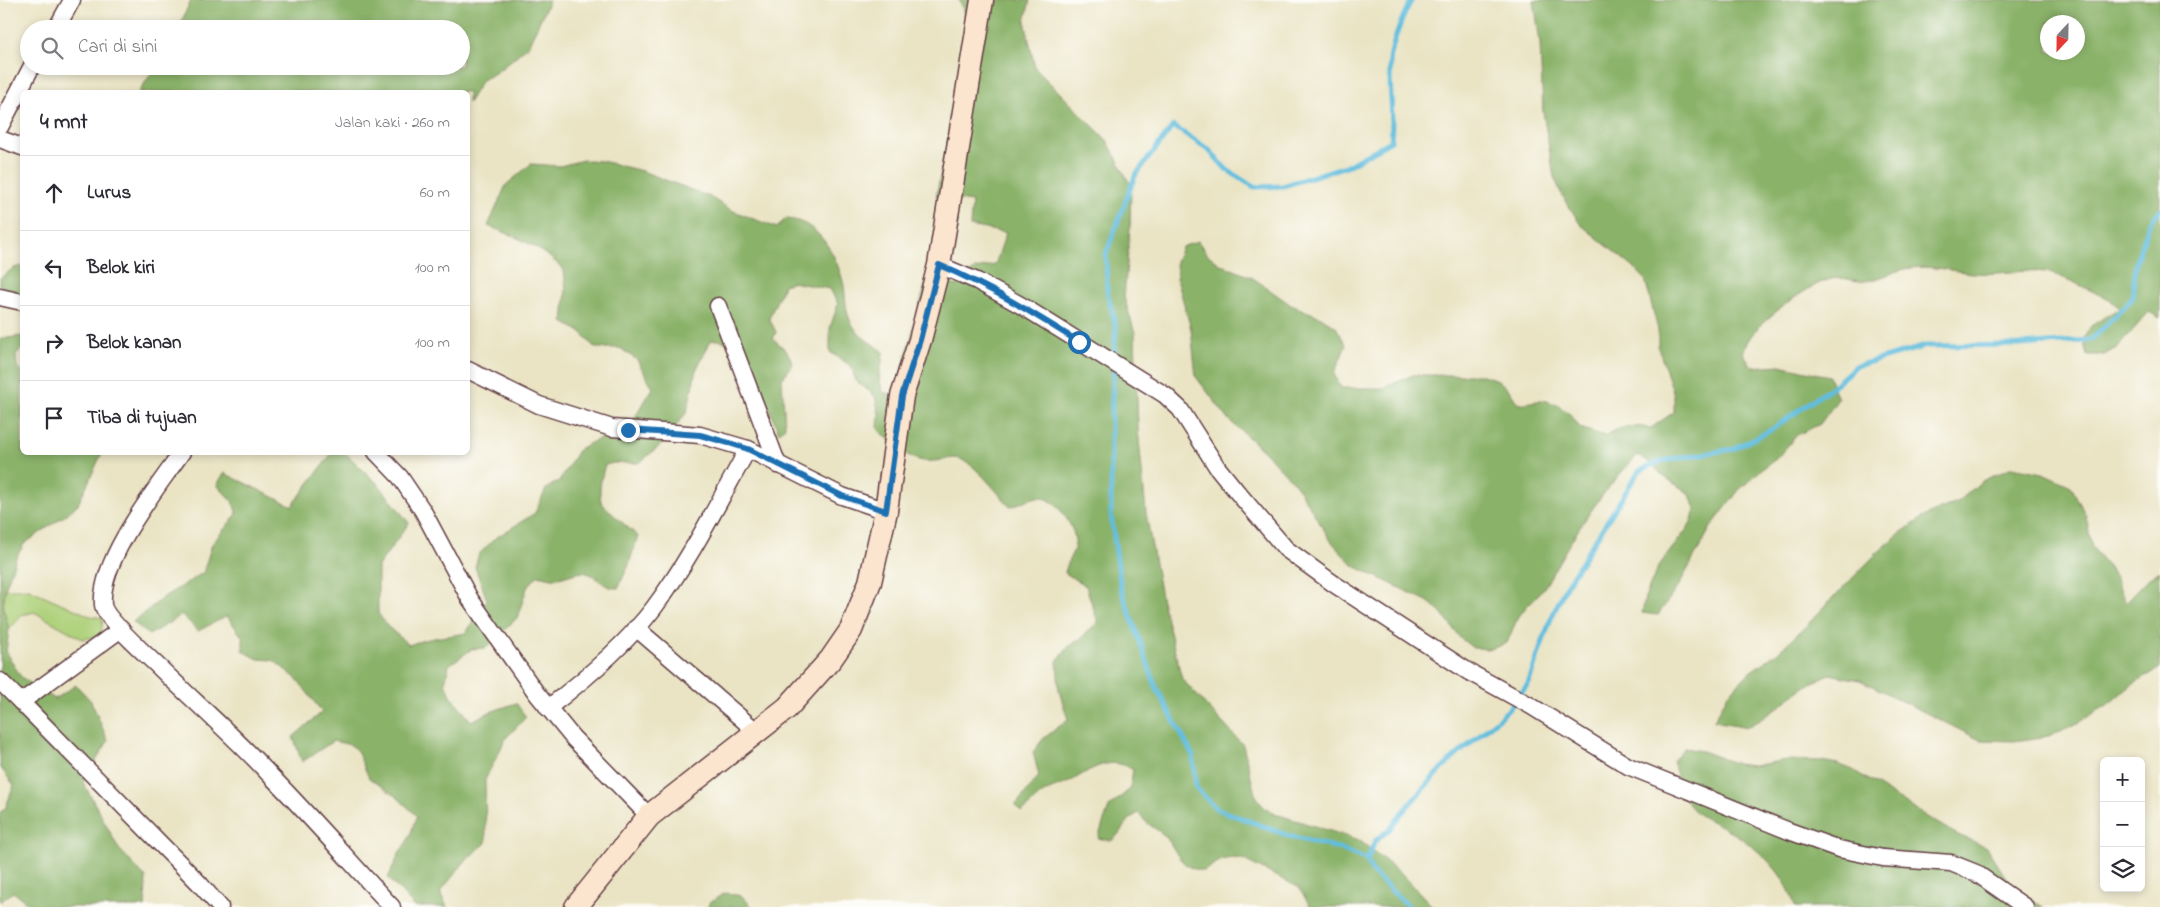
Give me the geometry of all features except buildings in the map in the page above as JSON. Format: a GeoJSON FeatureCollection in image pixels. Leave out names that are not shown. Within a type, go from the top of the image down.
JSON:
{"type":"FeatureCollection","features":[{"type":"Feature","properties":{"kind":"main road"},"geometry":{"type":"LineString","coordinates":[[576,907],[649,816],[787,708],[830,659],[850,630],[870,582],[886,511],[902,396],[920,340],[939,265],[982,0]]}},
{"type":"Feature","properties":{"kind":"street"},"geometry":{"type":"LineString","coordinates":[[61,20],[72,0]]}},
{"type":"Feature","properties":{"kind":"street"},"geometry":{"type":"LineString","coordinates":[[0,127],[27,75]]}},
{"type":"Feature","properties":{"kind":"street"},"geometry":{"type":"LineString","coordinates":[[0,139],[20,146]]}},
{"type":"Feature","properties":{"kind":"street"},"geometry":{"type":"LineString","coordinates":[[939,265],[977,281],[1024,307],[1165,395],[1180,408],[1217,467],[1286,549],[1334,584],[1469,672],[1531,706],[1628,766],[1789,831],[1839,849],[1883,858],[1951,863],[1976,873],[2025,907]]}},
{"type":"Feature","properties":{"kind":"street"},"geometry":{"type":"LineString","coordinates":[[0,297],[20,302]]}},
{"type":"Feature","properties":{"kind":"street"},"geometry":{"type":"LineString","coordinates":[[718,306],[778,464]]}},
{"type":"Feature","properties":{"kind":"street"},"geometry":{"type":"LineString","coordinates":[[470,371],[539,405],[603,425],[628,430],[700,435],[748,449],[842,496],[886,511]]}},
{"type":"Feature","properties":{"kind":"street"},"geometry":{"type":"LineString","coordinates":[[548,708],[617,649],[652,610],[748,449]]}},
{"type":"Feature","properties":{"kind":"street"},"geometry":{"type":"LineString","coordinates":[[180,455],[139,515],[112,565],[103,597],[107,615],[269,773],[392,907]]}},
{"type":"Feature","properties":{"kind":"street"},"geometry":{"type":"LineString","coordinates":[[379,455],[400,477],[430,524],[470,598],[548,708],[579,745],[649,816]]}},
{"type":"Feature","properties":{"kind":"street"},"geometry":{"type":"LineString","coordinates":[[636,628],[756,731]]}},
{"type":"Feature","properties":{"kind":"street"},"geometry":{"type":"LineString","coordinates":[[21,702],[121,629]]}},
{"type":"Feature","properties":{"kind":"street"},"geometry":{"type":"LineString","coordinates":[[0,681],[199,882],[220,907]]}},
{"type":"Feature","properties":{"kind":"green space"},"geometry":{"type":"Polygon","coordinates":[[[191,0],[549,0],[528,46],[497,72],[482,80],[470,100],[470,90],[140,90],[150,75],[470,75],[470,20],[182,20],[191,0]]]}},
{"type":"Feature","properties":{"kind":"green space"},"geometry":{"type":"Polygon","coordinates":[[[959,0],[1030,0],[1025,21],[1035,68],[1107,140],[1131,186],[1130,229],[1124,297],[1135,333],[1138,429],[1146,513],[1161,597],[1182,679],[1243,745],[1255,794],[1264,808],[1279,815],[1359,840],[1402,874],[1433,907],[1311,907],[1298,887],[1242,859],[1231,858],[1222,860],[1204,871],[1190,867],[1185,864],[1165,836],[1147,823],[1139,813],[1130,819],[1111,841],[1098,838],[1109,807],[1130,789],[1133,770],[1117,764],[1102,765],[1087,771],[1070,782],[1045,792],[1022,812],[1015,806],[1039,776],[1033,752],[1043,739],[1068,719],[1059,691],[1057,661],[1067,648],[1098,622],[1086,586],[1065,573],[1066,565],[1075,544],[1073,530],[1059,508],[1046,499],[1040,497],[1033,498],[1010,507],[980,473],[967,462],[957,458],[925,461],[910,456],[896,447],[878,429],[879,414],[875,396],[856,381],[851,366],[830,352],[830,328],[838,304],[830,289],[792,282],[784,285],[769,318],[776,332],[773,339],[788,353],[792,364],[782,379],[785,427],[779,433],[752,364],[743,350],[720,340],[711,340],[696,370],[687,412],[661,445],[639,463],[613,463],[605,465],[600,488],[601,501],[638,536],[628,567],[618,588],[609,587],[595,577],[582,572],[560,578],[537,576],[527,588],[517,618],[486,648],[472,649],[449,665],[445,683],[452,697],[471,721],[516,703],[526,717],[506,738],[485,780],[486,843],[467,859],[440,892],[447,907],[415,907],[388,878],[409,838],[417,816],[397,797],[369,778],[357,751],[351,745],[333,741],[302,762],[293,737],[322,712],[297,679],[273,660],[258,659],[243,651],[243,638],[227,616],[198,631],[182,615],[149,635],[133,622],[165,596],[203,573],[212,544],[237,514],[232,501],[217,485],[224,473],[292,506],[330,455],[347,455],[380,486],[409,523],[378,566],[378,613],[387,626],[409,645],[430,639],[466,633],[487,600],[475,567],[479,554],[494,539],[535,513],[546,489],[560,480],[579,449],[632,422],[653,388],[637,360],[620,348],[595,348],[581,332],[563,322],[566,290],[564,270],[556,262],[538,249],[488,226],[506,185],[531,164],[560,166],[583,160],[602,161],[642,171],[710,197],[731,210],[777,228],[785,219],[797,221],[808,226],[817,233],[832,252],[841,275],[847,312],[853,326],[864,338],[883,351],[879,375],[881,385],[883,392],[895,396],[928,274],[956,286],[975,269],[995,265],[1006,233],[970,226],[972,202],[936,197],[956,99],[967,23],[959,0]]]}},
{"type":"Feature","properties":{"kind":"green space"},"geometry":{"type":"Polygon","coordinates":[[[1534,0],[2160,0],[2160,318],[2149,312],[2118,347],[2104,355],[2087,355],[2083,339],[2091,326],[2121,307],[2083,287],[2045,272],[1973,273],[1922,267],[1905,269],[1870,280],[1861,281],[1836,278],[1822,282],[1799,295],[1774,313],[1755,331],[1747,342],[1743,353],[1752,367],[1780,365],[1829,376],[1838,399],[1820,424],[1797,435],[1776,459],[1739,490],[1711,527],[1679,585],[1658,615],[1642,613],[1645,597],[1658,567],[1690,525],[1695,510],[1690,494],[1663,476],[1652,464],[1638,455],[1599,500],[1566,549],[1544,587],[1520,615],[1507,643],[1491,649],[1473,648],[1460,638],[1440,611],[1427,601],[1354,566],[1331,541],[1296,485],[1268,455],[1229,420],[1196,377],[1191,329],[1177,279],[1176,262],[1182,247],[1198,241],[1207,254],[1220,264],[1253,278],[1291,305],[1321,317],[1336,327],[1346,345],[1334,374],[1341,388],[1383,388],[1413,375],[1483,375],[1498,380],[1509,390],[1518,404],[1544,400],[1558,405],[1571,415],[1580,428],[1605,436],[1627,427],[1651,428],[1674,412],[1674,395],[1658,347],[1658,330],[1645,279],[1580,224],[1561,193],[1554,177],[1543,112],[1540,43],[1534,0]]]}},
{"type":"Feature","properties":{"kind":"green space"},"geometry":{"type":"Polygon","coordinates":[[[20,266],[20,293],[0,286],[0,278],[14,268],[20,266]]]}},
{"type":"Feature","properties":{"kind":"green space"},"geometry":{"type":"Polygon","coordinates":[[[20,336],[20,351],[16,354],[17,367],[20,369],[20,455],[101,455],[78,504],[24,544],[16,558],[5,589],[3,607],[9,630],[6,652],[21,677],[55,699],[76,685],[91,701],[108,741],[83,782],[119,849],[146,878],[145,907],[33,907],[13,892],[0,902],[0,812],[5,809],[14,785],[0,767],[0,339],[20,336]]]}},
{"type":"Feature","properties":{"kind":"green space"},"geometry":{"type":"Polygon","coordinates":[[[2012,467],[2043,473],[2071,486],[2086,516],[2092,547],[2112,571],[2126,602],[2148,579],[2160,571],[2160,668],[2078,723],[2049,736],[2015,741],[1980,740],[1860,680],[1829,674],[1801,689],[1776,709],[1748,727],[1714,721],[1728,694],[1750,672],[1777,653],[1806,626],[1876,554],[1899,534],[1927,515],[1959,501],[1982,481],[2012,467]]]}},
{"type":"Feature","properties":{"kind":"green space"},"geometry":{"type":"Polygon","coordinates":[[[5,589],[29,589],[90,616],[103,618],[101,636],[82,639],[34,612],[22,615],[9,630],[3,607],[5,589]]]}},
{"type":"Feature","properties":{"kind":"green space"},"geometry":{"type":"Polygon","coordinates":[[[1684,748],[1702,751],[1737,764],[1753,766],[1786,760],[1821,761],[1838,764],[1853,770],[1956,834],[1986,847],[2011,885],[2043,907],[1795,907],[1791,895],[1778,873],[1761,854],[1741,838],[1697,813],[1688,804],[1673,761],[1684,748]]]}},
{"type":"Feature","properties":{"kind":"green space"},"geometry":{"type":"Polygon","coordinates":[[[725,893],[742,896],[752,907],[708,907],[709,903],[725,893]]]}},
{"type":"Feature","properties":{"kind":"waterway"},"geometry":{"type":"LineString","coordinates":[[1114,358],[1116,328],[1107,291],[1106,254],[1135,176],[1173,126],[1208,149],[1227,170],[1254,187],[1283,186],[1349,165],[1391,141],[1390,72],[1392,48],[1412,0]]}},
{"type":"Feature","properties":{"kind":"waterway"},"geometry":{"type":"LineString","coordinates":[[1367,860],[1375,841],[1391,828],[1439,771],[1508,710],[1528,684],[1550,621],[1566,586],[1639,471],[1661,461],[1733,449],[1771,430],[1832,387],[1856,366],[1926,346],[2020,345],[2091,340],[2132,299],[2136,261],[2150,222],[2160,210]]}},
{"type":"Feature","properties":{"kind":"waterway"},"geometry":{"type":"LineString","coordinates":[[1114,367],[1111,419],[1111,515],[1121,589],[1156,687],[1193,756],[1196,788],[1217,809],[1292,837],[1338,848],[1367,860],[1372,872],[1409,907]]}},
{"type":"Feature","properties":{"kind":"route"},"geometry":{"type":"LineString","coordinates":[[628,430],[700,435],[729,443],[748,449],[842,496],[886,511],[902,396],[920,340],[939,265],[977,281],[1024,307],[1079,342]]}}]}
